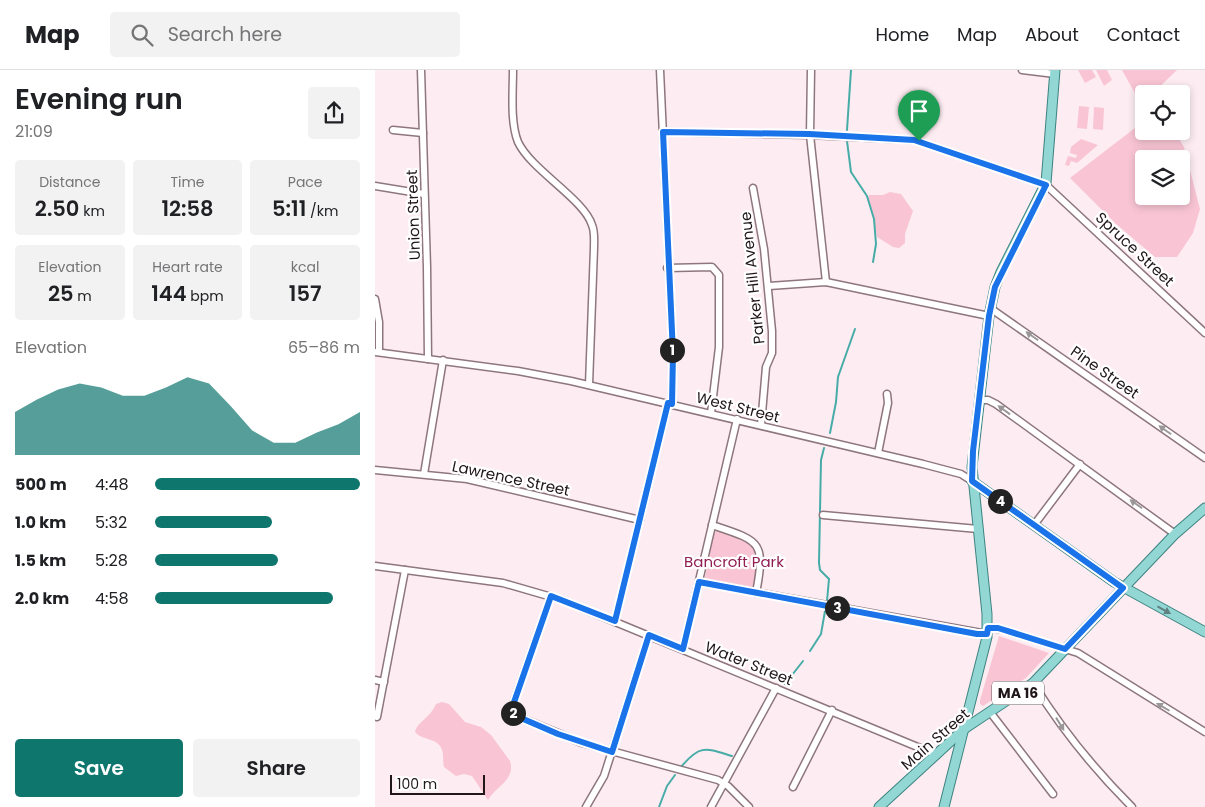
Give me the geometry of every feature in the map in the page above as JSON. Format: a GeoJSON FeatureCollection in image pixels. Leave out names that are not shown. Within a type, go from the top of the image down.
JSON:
{"type":"FeatureCollection","features":[{"type":"Feature","properties":{"kind":"main road"},"geometry":{"type":"LineString","coordinates":[[944,807],[965,729],[987,631],[972,481],[973,451],[989,312],[1001,272],[1046,185],[1055,72]]}},
{"type":"Feature","properties":{"kind":"main road"},"geometry":{"type":"LineString","coordinates":[[972,481],[1123,588],[1205,632]]}},
{"type":"Feature","properties":{"kind":"main road","name":"Main Street"},"geometry":{"type":"LineString","coordinates":[[879,807],[965,729],[1033,684],[1175,534],[1205,508]]}},
{"type":"Feature","properties":{"kind":"street","name":"Union Street"},"geometry":{"type":"LineString","coordinates":[[421,70],[428,359]]}},
{"type":"Feature","properties":{"kind":"street"},"geometry":{"type":"LineString","coordinates":[[513,70],[514,122],[519,143],[531,160],[584,212],[592,225],[594,248],[589,385]]}},
{"type":"Feature","properties":{"kind":"street"},"geometry":{"type":"LineString","coordinates":[[615,621],[670,403],[673,354],[667,268],[661,70]]}},
{"type":"Feature","properties":{"kind":"street"},"geometry":{"type":"LineString","coordinates":[[811,70],[809,134],[826,282]]}},
{"type":"Feature","properties":{"kind":"street"},"geometry":{"type":"LineString","coordinates":[[1022,70],[1055,72]]}},
{"type":"Feature","properties":{"kind":"street"},"geometry":{"type":"LineString","coordinates":[[393,130],[423,134]]}},
{"type":"Feature","properties":{"kind":"street"},"geometry":{"type":"LineString","coordinates":[[663,132],[809,134],[919,141],[1046,185]]}},
{"type":"Feature","properties":{"kind":"street","name":"Spruce Street"},"geometry":{"type":"LineString","coordinates":[[1046,185],[1205,333]]}},
{"type":"Feature","properties":{"kind":"street"},"geometry":{"type":"LineString","coordinates":[[375,186],[424,194]]}},
{"type":"Feature","properties":{"kind":"street","name":"Parker Hill Avenue"},"geometry":{"type":"LineString","coordinates":[[753,188],[769,286],[773,346],[766,368],[761,426]]}},
{"type":"Feature","properties":{"kind":"street"},"geometry":{"type":"LineString","coordinates":[[667,268],[712,267],[719,274],[719,347],[711,413]]}},
{"type":"Feature","properties":{"kind":"street"},"geometry":{"type":"LineString","coordinates":[[769,286],[826,282],[989,312]]}},
{"type":"Feature","properties":{"kind":"street"},"geometry":{"type":"LineString","coordinates":[[375,299],[379,322],[377,352]]}},
{"type":"Feature","properties":{"kind":"street","name":"Pine Street"},"geometry":{"type":"LineString","coordinates":[[989,312],[1205,458]]}},
{"type":"Feature","properties":{"kind":"street","name":"West Street"},"geometry":{"type":"LineString","coordinates":[[377,352],[519,371],[589,385],[878,453],[961,474],[972,481]]}},
{"type":"Feature","properties":{"kind":"street"},"geometry":{"type":"LineString","coordinates":[[423,474],[443,360]]}},
{"type":"Feature","properties":{"kind":"street"},"geometry":{"type":"LineString","coordinates":[[878,453],[888,403],[887,394]]}},
{"type":"Feature","properties":{"kind":"street"},"geometry":{"type":"LineString","coordinates":[[979,400],[988,400],[996,404],[1175,534]]}},
{"type":"Feature","properties":{"kind":"street"},"geometry":{"type":"LineString","coordinates":[[683,649],[737,419]]}},
{"type":"Feature","properties":{"kind":"street"},"geometry":{"type":"LineString","coordinates":[[1034,525],[1080,464]]}},
{"type":"Feature","properties":{"kind":"street","name":"Lawrence Street"},"geometry":{"type":"LineString","coordinates":[[375,470],[423,474],[487,483],[640,520]]}},
{"type":"Feature","properties":{"kind":"street"},"geometry":{"type":"LineString","coordinates":[[823,516],[978,529]]}},
{"type":"Feature","properties":{"kind":"street"},"geometry":{"type":"LineString","coordinates":[[712,525],[749,538],[758,547],[761,558],[757,593]]}},
{"type":"Feature","properties":{"kind":"street","name":"Water Street"},"geometry":{"type":"LineString","coordinates":[[375,566],[503,583],[551,596],[937,754]]}},
{"type":"Feature","properties":{"kind":"street"},"geometry":{"type":"LineString","coordinates":[[377,717],[405,570]]}},
{"type":"Feature","properties":{"kind":"street"},"geometry":{"type":"LineString","coordinates":[[699,582],[987,631],[1001,629],[1078,653],[1205,732]]}},
{"type":"Feature","properties":{"kind":"street"},"geometry":{"type":"LineString","coordinates":[[551,596],[512,707],[512,712],[517,718],[556,734],[612,752],[724,783],[749,807]]}},
{"type":"Feature","properties":{"kind":"street"},"geometry":{"type":"LineString","coordinates":[[585,807],[602,780],[649,635]]}},
{"type":"Feature","properties":{"kind":"street"},"geometry":{"type":"LineString","coordinates":[[375,680],[384,682]]}},
{"type":"Feature","properties":{"kind":"street"},"geometry":{"type":"LineString","coordinates":[[1033,684],[1083,756],[1109,785],[1133,807]]}},
{"type":"Feature","properties":{"kind":"street"},"geometry":{"type":"LineString","coordinates":[[711,807],[776,688]]}},
{"type":"Feature","properties":{"kind":"street"},"geometry":{"type":"LineString","coordinates":[[793,786],[832,710]]}},
{"type":"Feature","properties":{"kind":"street"},"geometry":{"type":"LineString","coordinates":[[990,712],[1053,794]]}},
{"type":"Feature","properties":{"kind":"green space"},"geometry":{"type":"Polygon","coordinates":[[[1078,70],[1092,70],[1096,77],[1085,83],[1078,70]]]}},
{"type":"Feature","properties":{"kind":"green space"},"geometry":{"type":"Polygon","coordinates":[[[1096,70],[1107,70],[1112,80],[1104,86],[1096,70]]]}},
{"type":"Feature","properties":{"kind":"green space"},"geometry":{"type":"Polygon","coordinates":[[[1122,70],[1177,70],[1161,85],[1135,85],[1135,94],[1122,70]]]}},
{"type":"Feature","properties":{"kind":"green space"},"geometry":{"type":"Polygon","coordinates":[[[1079,106],[1089,107],[1087,129],[1077,128],[1079,106]]]}},
{"type":"Feature","properties":{"kind":"green space"},"geometry":{"type":"Polygon","coordinates":[[[1094,107],[1104,108],[1103,130],[1093,129],[1094,107]]]}},
{"type":"Feature","properties":{"kind":"green space"},"geometry":{"type":"Polygon","coordinates":[[[1135,128],[1135,140],[1180,140],[1185,150],[1135,150],[1135,205],[1190,205],[1190,170],[1200,209],[1193,233],[1177,257],[1155,257],[1116,224],[1070,178],[1135,128]]]}},
{"type":"Feature","properties":{"kind":"green space"},"geometry":{"type":"Polygon","coordinates":[[[1081,139],[1098,145],[1077,163],[1071,161],[1069,166],[1065,165],[1068,156],[1076,158],[1077,155],[1070,153],[1071,147],[1081,139]]]}},
{"type":"Feature","properties":{"kind":"green space"},"geometry":{"type":"Polygon","coordinates":[[[890,192],[901,194],[913,211],[905,234],[905,243],[899,248],[893,247],[877,237],[873,214],[867,200],[869,195],[883,195],[890,192]]]}},
{"type":"Feature","properties":{"kind":"green space","name":"Bancroft Park"},"geometry":{"type":"Polygon","coordinates":[[[717,531],[739,537],[753,549],[758,567],[753,589],[705,578],[713,534],[717,531]]]}},
{"type":"Feature","properties":{"kind":"green space"},"geometry":{"type":"Polygon","coordinates":[[[999,636],[1049,653],[1026,678],[983,706],[980,704],[980,700],[999,636]]]}},
{"type":"Feature","properties":{"kind":"green space"},"geometry":{"type":"Polygon","coordinates":[[[442,702],[449,704],[465,722],[481,727],[491,735],[510,761],[511,768],[508,778],[488,800],[472,776],[464,774],[456,776],[444,767],[442,751],[438,743],[415,732],[418,725],[434,709],[436,704],[442,702]]]}},
{"type":"Feature","properties":{"kind":"waterway"},"geometry":{"type":"LineString","coordinates":[[847,130],[851,70]]}},
{"type":"Feature","properties":{"kind":"waterway"},"geometry":{"type":"LineString","coordinates":[[847,141],[851,172],[867,196],[874,219],[876,244],[873,262]]}},
{"type":"Feature","properties":{"kind":"waterway"},"geometry":{"type":"LineString","coordinates":[[830,433],[836,402],[838,377],[855,329]]}},
{"type":"Feature","properties":{"kind":"waterway"},"geometry":{"type":"LineString","coordinates":[[824,448],[821,460],[819,563],[820,570],[829,579],[827,601]]}},
{"type":"Feature","properties":{"kind":"waterway"},"geometry":{"type":"LineString","coordinates":[[810,651],[821,634],[825,611]]}},
{"type":"Feature","properties":{"kind":"waterway"},"geometry":{"type":"LineString","coordinates":[[785,684],[803,661]]}},
{"type":"Feature","properties":{"kind":"waterway"},"geometry":{"type":"LineString","coordinates":[[681,767],[693,754],[699,751],[716,751],[732,756]]}},
{"type":"Feature","properties":{"kind":"waterway"},"geometry":{"type":"LineString","coordinates":[[659,807],[667,786],[675,775]]}},
{"type":"Feature","properties":{"kind":"route"},"geometry":{"type":"LineString","coordinates":[[663,132],[809,134],[919,141],[1046,185],[995,287],[989,316],[973,451],[972,481],[1123,588],[1065,649],[998,628],[988,628],[987,634],[977,634],[699,582],[683,649],[649,635],[612,752],[558,734],[516,717],[512,712],[512,708],[551,596],[615,621],[668,403],[672,404],[673,354],[667,268],[663,132]]}}]}
